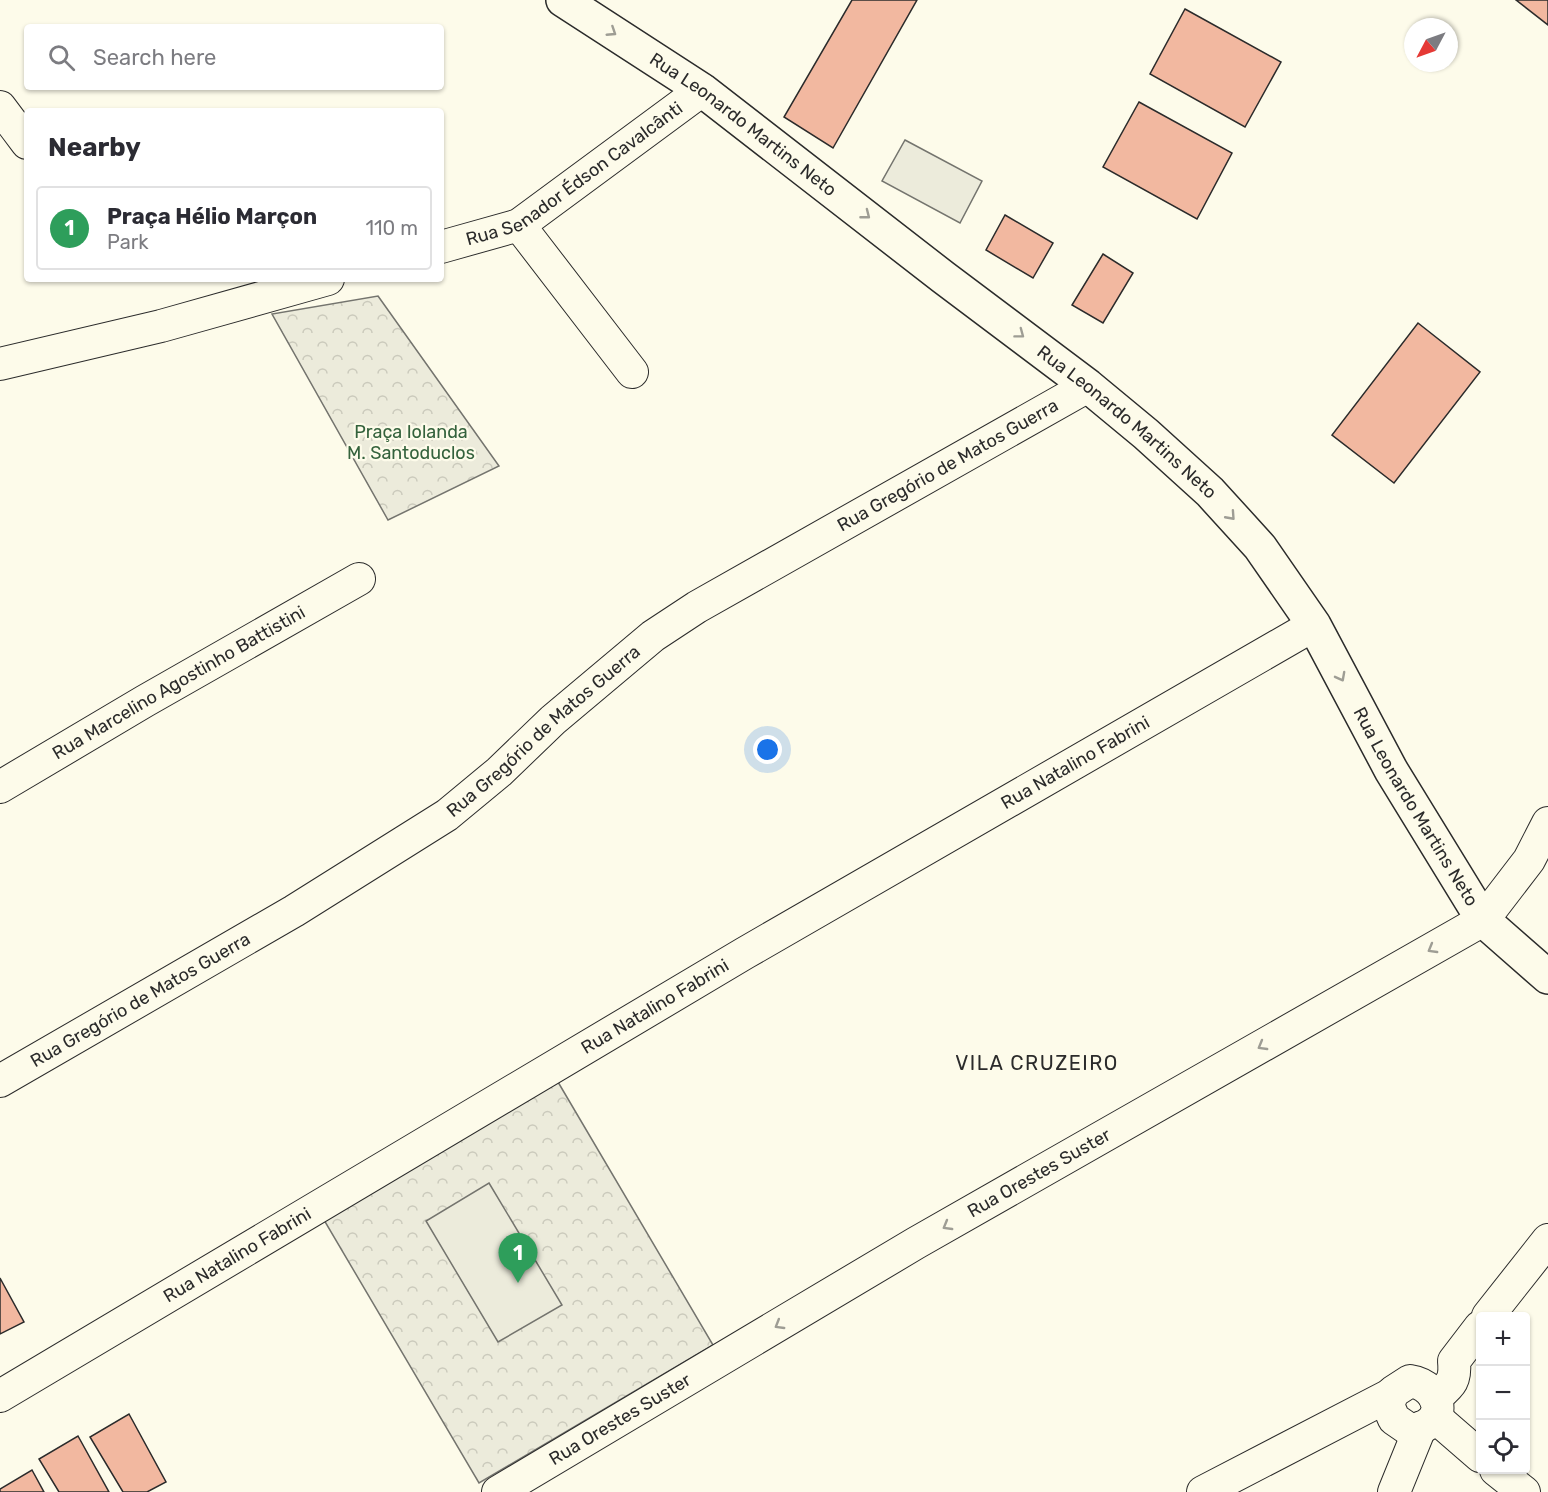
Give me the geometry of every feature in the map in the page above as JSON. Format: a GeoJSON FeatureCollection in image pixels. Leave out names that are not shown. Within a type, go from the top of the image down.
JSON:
{"type":"FeatureCollection","features":[{"type":"Feature","properties":{"kind":"street","name":"Rua Leonardo Martins Neto"},"geometry":{"type":"LineString","coordinates":[[563,0],[702,90],[952,284],[1088,386],[1146,434],[1210,492],[1260,547],[1314,625],[1391,770],[1483,920],[1548,977]]}},
{"type":"Feature","properties":{"kind":"street","name":"Rua Senador Édson Cavalcânti"},"geometry":{"type":"LineString","coordinates":[[444,246],[519,225],[702,90]]}},
{"type":"Feature","properties":{"kind":"street"},"geometry":{"type":"LineString","coordinates":[[0,107],[24,139]]}},
{"type":"Feature","properties":{"kind":"street"},"geometry":{"type":"LineString","coordinates":[[519,225],[632,372]]}},
{"type":"Feature","properties":{"kind":"street"},"geometry":{"type":"LineString","coordinates":[[0,364],[161,326],[317,282]]}},
{"type":"Feature","properties":{"kind":"street","name":"Rua Gregório de Matos Guerra"},"geometry":{"type":"LineString","coordinates":[[0,1082],[294,911],[447,815],[653,636],[697,607],[1088,386]]}},
{"type":"Feature","properties":{"kind":"street","name":"Rua Marcelino Agostinho Battistini"},"geometry":{"type":"LineString","coordinates":[[0,787],[359,579]]}},
{"type":"Feature","properties":{"kind":"street","name":"Rua Natalino Fabrini"},"geometry":{"type":"LineString","coordinates":[[0,1396],[745,953],[1314,625]]}},
{"type":"Feature","properties":{"kind":"street","name":"Rua Orestes Suster"},"geometry":{"type":"LineString","coordinates":[[498,1492],[916,1244],[1483,920],[1529,860],[1548,823]]}},
{"type":"Feature","properties":{"kind":"street"},"geometry":{"type":"LineString","coordinates":[[1492,1312],[1548,1240]]}},
{"type":"Feature","properties":{"kind":"street"},"geometry":{"type":"LineString","coordinates":[[1203,1492],[1420,1404],[1450,1386],[1455,1375],[1454,1361],[1476,1332]]}},
{"type":"Feature","properties":{"kind":"street"},"geometry":{"type":"LineString","coordinates":[[1420,1404],[1476,1453]]}},
{"type":"Feature","properties":{"kind":"street"},"geometry":{"type":"LineString","coordinates":[[1394,1492],[1420,1404]]}},
{"type":"Feature","properties":{"kind":"street"},"geometry":{"type":"LineString","coordinates":[[1501,1474],[1524,1492]]}},
{"type":"Feature","properties":{"kind":"green space"},"geometry":{"type":"Polygon","coordinates":[[[905,140],[982,181],[960,223],[882,181],[905,140]]]}},
{"type":"Feature","properties":{"kind":"green space","name":"Praça Iolanda M. Santoduclos"},"geometry":{"type":"Polygon","coordinates":[[[378,296],[499,466],[388,520],[272,314],[378,296]]]}},
{"type":"Feature","properties":{"kind":"green space"},"geometry":{"type":"Polygon","coordinates":[[[558,1082],[713,1345],[479,1483],[324,1220],[558,1082]]]}},
{"type":"Feature","properties":{"kind":"green space"},"geometry":{"type":"Polygon","coordinates":[[[489,1183],[562,1305],[498,1342],[426,1221],[489,1183]]]}},
{"type":"Feature","properties":{"kind":"building"},"geometry":{"type":"Polygon","coordinates":[[[852,0],[917,0],[833,148],[784,117],[852,0]]]}},
{"type":"Feature","properties":{"kind":"building"},"geometry":{"type":"Polygon","coordinates":[[[1516,0],[1548,0],[1548,25],[1516,0]]]}},
{"type":"Feature","properties":{"kind":"building"},"geometry":{"type":"Polygon","coordinates":[[[1185,9],[1281,62],[1245,127],[1150,74],[1185,9]]]}},
{"type":"Feature","properties":{"kind":"building"},"geometry":{"type":"Polygon","coordinates":[[[1139,102],[1232,153],[1197,219],[1103,167],[1139,102]]]}},
{"type":"Feature","properties":{"kind":"building"},"geometry":{"type":"Polygon","coordinates":[[[1005,215],[1053,243],[1033,278],[986,250],[1005,215]]]}},
{"type":"Feature","properties":{"kind":"building"},"geometry":{"type":"Polygon","coordinates":[[[1103,254],[1133,273],[1103,323],[1072,305],[1103,254]]]}},
{"type":"Feature","properties":{"kind":"building"},"geometry":{"type":"Polygon","coordinates":[[[1418,323],[1480,372],[1394,483],[1332,435],[1418,323]]]}},
{"type":"Feature","properties":{"kind":"building"},"geometry":{"type":"Polygon","coordinates":[[[0,1278],[24,1322],[0,1334],[0,1278]]]}},
{"type":"Feature","properties":{"kind":"building"},"geometry":{"type":"Polygon","coordinates":[[[129,1414],[166,1482],[147,1492],[123,1492],[90,1437],[129,1414]]]}},
{"type":"Feature","properties":{"kind":"building"},"geometry":{"type":"Polygon","coordinates":[[[78,1436],[109,1492],[59,1492],[39,1459],[78,1436]]]}},
{"type":"Feature","properties":{"kind":"building"},"geometry":{"type":"Polygon","coordinates":[[[32,1470],[44,1492],[0,1492],[0,1489],[32,1470]]]}},
{"type":"Feature","properties":{"kind":"place","name":"Praça Hélio Marçon"},"geometry":{"type":"Point","coordinates":[518,1283]}},
{"type":"Feature","properties":{"kind":"district","name":"VILA CRUZEIRO"},"geometry":{"type":"Point","coordinates":[1037,1063]}}]}
